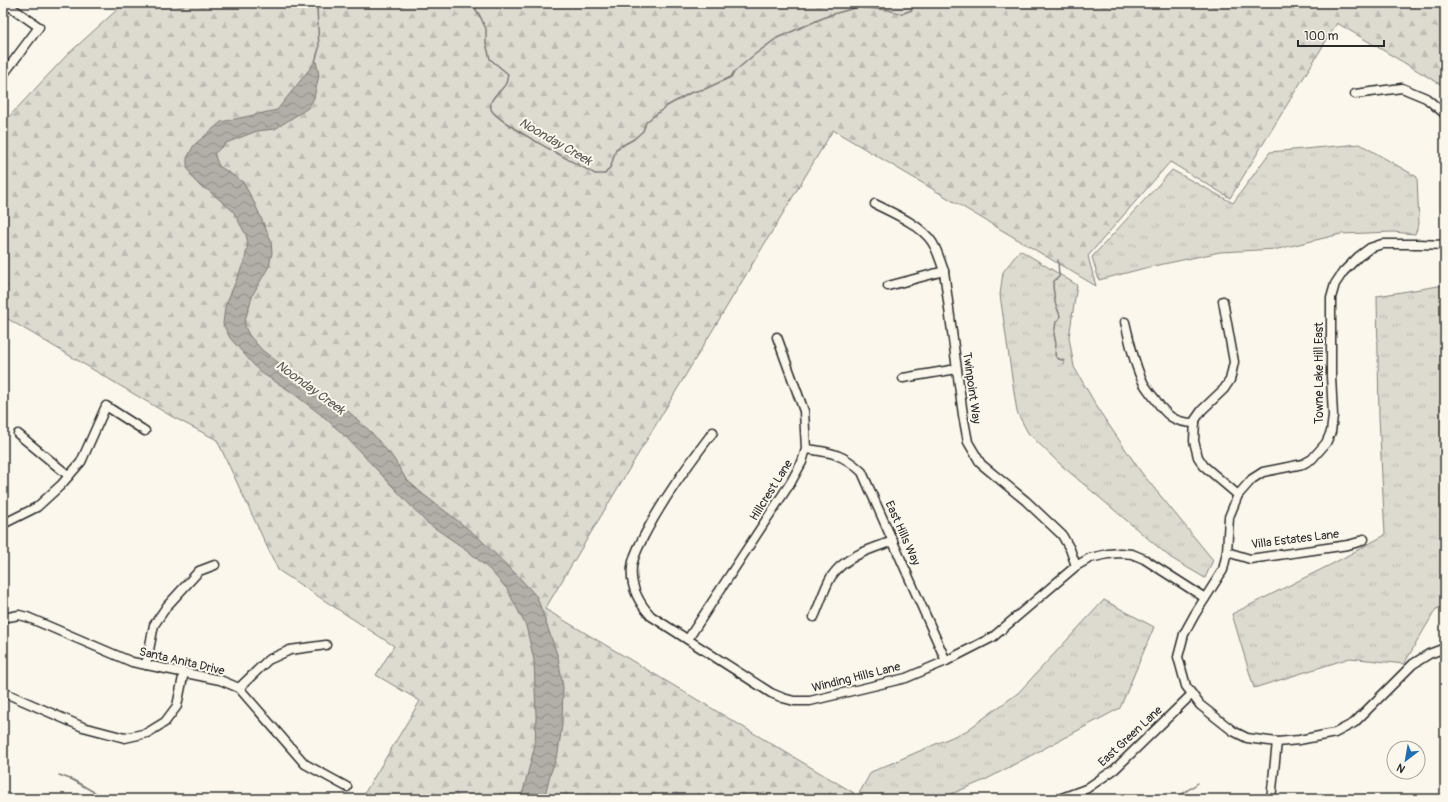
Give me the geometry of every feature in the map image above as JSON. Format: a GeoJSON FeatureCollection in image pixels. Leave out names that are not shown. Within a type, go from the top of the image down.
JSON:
{"type":"FeatureCollection","features":[{"type":"Feature","properties":{"kind":"street"},"geometry":{"type":"LineString","coordinates":[[3,12],[9,4],[39,27],[3,75]]}},
{"type":"Feature","properties":{"kind":"street"},"geometry":{"type":"LineString","coordinates":[[1354,94],[1402,88],[1426,98],[1445,114]]}},
{"type":"Feature","properties":{"kind":"street","name":"Twinpoint Way"},"geometry":{"type":"LineString","coordinates":[[875,204],[902,218],[926,235],[936,249],[944,271],[968,442],[974,453],[981,464],[1026,501],[1062,534],[1070,549],[1076,566]]}},
{"type":"Feature","properties":{"kind":"street","name":"Towne Lake Hill East"},"geometry":{"type":"LineString","coordinates":[[1445,245],[1382,244],[1370,248],[1358,257],[1343,272],[1335,284],[1331,298],[1331,376],[1333,416],[1331,432],[1326,443],[1312,459],[1303,464],[1263,472],[1252,479],[1238,495],[1229,517],[1227,552],[1223,570],[1184,634],[1178,657],[1186,686],[1200,705],[1233,731],[1247,738],[1277,742],[1299,740],[1335,733],[1354,723],[1413,664],[1429,654],[1445,648]]}},
{"type":"Feature","properties":{"kind":"street"},"geometry":{"type":"LineString","coordinates":[[888,286],[944,271]]}},
{"type":"Feature","properties":{"kind":"street"},"geometry":{"type":"LineString","coordinates":[[1223,301],[1234,362],[1230,380],[1224,389],[1202,410],[1195,422],[1194,441],[1198,457],[1204,466],[1238,495]]}},
{"type":"Feature","properties":{"kind":"street"},"geometry":{"type":"LineString","coordinates":[[1125,322],[1136,363],[1144,384],[1163,411],[1170,417],[1183,423],[1195,422]]}},
{"type":"Feature","properties":{"kind":"street","name":"Hillcrest Lane"},"geometry":{"type":"LineString","coordinates":[[688,639],[792,482],[802,462],[806,449],[804,410],[777,337]]}},
{"type":"Feature","properties":{"kind":"street"},"geometry":{"type":"LineString","coordinates":[[903,378],[957,369]]}},
{"type":"Feature","properties":{"kind":"street"},"geometry":{"type":"LineString","coordinates":[[3,524],[37,507],[69,476],[81,462],[106,406],[145,431]]}},
{"type":"Feature","properties":{"kind":"street","name":"Winding Hills Lane"},"geometry":{"type":"LineString","coordinates":[[713,432],[685,469],[651,522],[635,554],[631,578],[643,608],[651,616],[771,693],[783,698],[794,701],[810,701],[833,696],[906,678],[946,661],[993,637],[1076,566],[1090,558],[1108,554],[1132,554],[1144,559],[1205,598]]}},
{"type":"Feature","properties":{"kind":"street"},"geometry":{"type":"LineString","coordinates":[[18,434],[69,476]]}},
{"type":"Feature","properties":{"kind":"street","name":"East Hills Way"},"geometry":{"type":"LineString","coordinates":[[806,449],[837,454],[854,464],[862,472],[946,661]]}},
{"type":"Feature","properties":{"kind":"street","name":"Villa Estates Lane"},"geometry":{"type":"LineString","coordinates":[[1227,552],[1250,559],[1348,545],[1359,542],[1364,538]]}},
{"type":"Feature","properties":{"kind":"street"},"geometry":{"type":"LineString","coordinates":[[814,617],[836,570],[850,559],[893,541]]}},
{"type":"Feature","properties":{"kind":"street"},"geometry":{"type":"LineString","coordinates":[[146,665],[154,625],[167,606],[199,571],[215,565]]}},
{"type":"Feature","properties":{"kind":"street","name":"Santa Anita Drive"},"geometry":{"type":"LineString","coordinates":[[3,618],[19,615],[27,617],[132,662],[220,680],[239,688],[305,764],[347,787]]}},
{"type":"Feature","properties":{"kind":"street"},"geometry":{"type":"LineString","coordinates":[[239,688],[268,660],[290,650],[326,645]]}},
{"type":"Feature","properties":{"kind":"street"},"geometry":{"type":"LineString","coordinates":[[3,692],[83,727],[125,738],[147,733],[165,722],[177,706],[184,672]]}},
{"type":"Feature","properties":{"kind":"street","name":"East Green Lane"},"geometry":{"type":"LineString","coordinates":[[1058,799],[1086,789],[1116,769],[1192,694]]}},
{"type":"Feature","properties":{"kind":"street"},"geometry":{"type":"LineString","coordinates":[[1271,799],[1277,742]]}},
{"type":"Feature","properties":{"kind":"green space"},"geometry":{"type":"Polygon","coordinates":[[[122,3],[1445,3],[1445,87],[1337,23],[1230,198],[1170,162],[1088,256],[1096,286],[833,130],[545,609],[854,793],[850,799],[361,799],[420,701],[376,675],[394,646],[278,570],[217,440],[171,416],[3,316],[3,123],[67,55],[119,8],[122,3]]]}},
{"type":"Feature","properties":{"kind":"green space"},"geometry":{"type":"Polygon","coordinates":[[[1360,144],[1417,177],[1419,224],[1415,234],[1393,232],[1341,234],[1278,249],[1220,252],[1145,268],[1099,280],[1092,257],[1172,170],[1233,203],[1270,152],[1360,144]]]}},
{"type":"Feature","properties":{"kind":"green space"},"geometry":{"type":"Polygon","coordinates":[[[1020,250],[1077,285],[1069,337],[1074,367],[1100,412],[1141,472],[1213,560],[1205,578],[1171,558],[1061,465],[1028,433],[1017,412],[1000,295],[1003,272],[1020,250]]]}},
{"type":"Feature","properties":{"kind":"green space"},"geometry":{"type":"Polygon","coordinates":[[[1445,285],[1445,607],[1436,609],[1404,664],[1350,658],[1254,688],[1232,614],[1332,564],[1385,535],[1379,417],[1377,296],[1445,285]]]}},
{"type":"Feature","properties":{"kind":"green space"},"geometry":{"type":"Polygon","coordinates":[[[1104,600],[1154,627],[1120,708],[985,780],[939,799],[856,799],[871,772],[966,731],[1018,693],[1104,600]]]}},
{"type":"Feature","properties":{"kind":"water"},"geometry":{"type":"Polygon","coordinates":[[[316,61],[319,75],[314,98],[308,108],[275,129],[257,131],[226,143],[214,154],[219,166],[243,182],[255,204],[271,241],[272,253],[269,266],[253,294],[245,320],[245,327],[249,335],[262,350],[296,376],[315,387],[348,411],[372,433],[394,459],[406,479],[478,537],[537,597],[558,657],[563,687],[562,725],[558,753],[550,775],[544,799],[521,799],[535,745],[536,717],[534,660],[526,626],[507,589],[490,570],[468,551],[426,522],[346,437],[324,417],[290,391],[260,372],[230,338],[223,324],[225,307],[245,259],[248,243],[246,235],[233,211],[194,180],[187,167],[187,158],[194,145],[221,122],[277,110],[316,61]]]}},
{"type":"Feature","properties":{"kind":"waterway","name":"Noonday Creek"},"geometry":{"type":"LineString","coordinates":[[315,62],[319,48],[318,3]]}},
{"type":"Feature","properties":{"kind":"waterway","name":"Noonday Creek"},"geometry":{"type":"LineString","coordinates":[[472,3],[486,29],[486,43],[490,59],[508,74],[504,86],[493,98],[491,109],[496,115],[521,133],[595,174],[605,174],[611,166],[616,149],[634,139],[643,131],[646,122],[667,106],[692,92],[705,89],[731,77],[734,72],[754,55],[777,38],[830,15],[858,7],[889,10],[901,14],[912,10],[913,3]]}},
{"type":"Feature","properties":{"kind":"waterway"},"geometry":{"type":"LineString","coordinates":[[1058,260],[1059,277],[1054,281],[1053,286],[1055,302],[1060,316],[1056,322],[1054,334],[1056,344],[1055,355],[1057,358],[1064,361],[1064,364]]}},
{"type":"Feature","properties":{"kind":"waterway"},"geometry":{"type":"LineString","coordinates":[[59,775],[73,780],[106,799]]}},
{"type":"Feature","properties":{"kind":"waterway"},"geometry":{"type":"LineString","coordinates":[[1175,799],[1198,783]]}}]}
